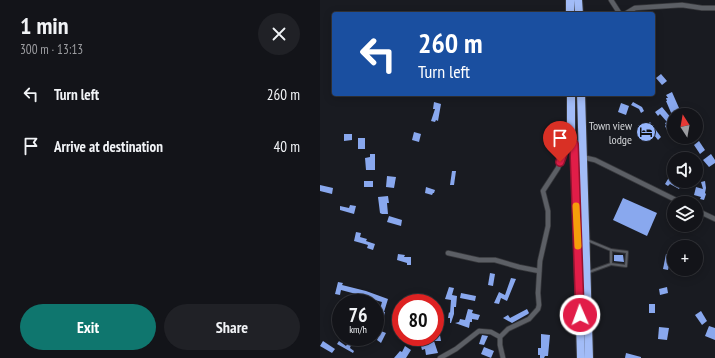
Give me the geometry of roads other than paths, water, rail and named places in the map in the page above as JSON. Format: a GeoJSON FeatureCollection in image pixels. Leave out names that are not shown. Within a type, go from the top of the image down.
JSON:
{"type":"FeatureCollection","features":[{"type":"Feature","properties":{"kind":"highway"},"geometry":{"type":"LineString","coordinates":[[570,0],[570,12]]}},
{"type":"Feature","properties":{"kind":"highway"},"geometry":{"type":"LineString","coordinates":[[578,0],[579,12]]}},
{"type":"Feature","properties":{"kind":"highway"},"geometry":{"type":"LineString","coordinates":[[571,96],[571,141],[574,144],[579,157],[586,239],[589,358]]}},
{"type":"Feature","properties":{"kind":"highway"},"geometry":{"type":"LineString","coordinates":[[581,96],[579,157],[581,358]]}},
{"type":"Feature","properties":{"kind":"street"},"geometry":{"type":"LineString","coordinates":[[611,0],[619,12]]}},
{"type":"Feature","properties":{"kind":"street"},"geometry":{"type":"LineString","coordinates":[[629,12],[636,8],[682,5],[715,8]]}},
{"type":"Feature","properties":{"kind":"street"},"geometry":{"type":"LineString","coordinates":[[502,358],[500,337],[508,329],[529,318],[538,309],[539,272],[548,226],[548,211],[543,191],[546,184],[558,168],[566,145],[571,141]]}},
{"type":"Feature","properties":{"kind":"street"},"geometry":{"type":"LineString","coordinates":[[579,157],[595,160],[668,196]]}},
{"type":"Feature","properties":{"kind":"street"},"geometry":{"type":"LineString","coordinates":[[703,214],[715,220]]}},
{"type":"Feature","properties":{"kind":"street"},"geometry":{"type":"LineString","coordinates":[[448,252],[479,260],[495,260],[519,268],[539,272]]}},
{"type":"Feature","properties":{"kind":"street"},"geometry":{"type":"LineString","coordinates":[[440,358],[456,349],[479,331],[491,332],[500,337]]}},
{"type":"Feature","properties":{"kind":"lane"},"geometry":{"type":"LineString","coordinates":[[586,239],[611,250],[627,252],[626,266],[611,264],[587,273]]}},
{"type":"Feature","properties":{"kind":"lane"},"geometry":{"type":"LineString","coordinates":[[611,250],[611,264]]}},
{"type":"Feature","properties":{"kind":"place","name":"Town view lodge"},"geometry":{"type":"Point","coordinates":[646,132]}}]}
